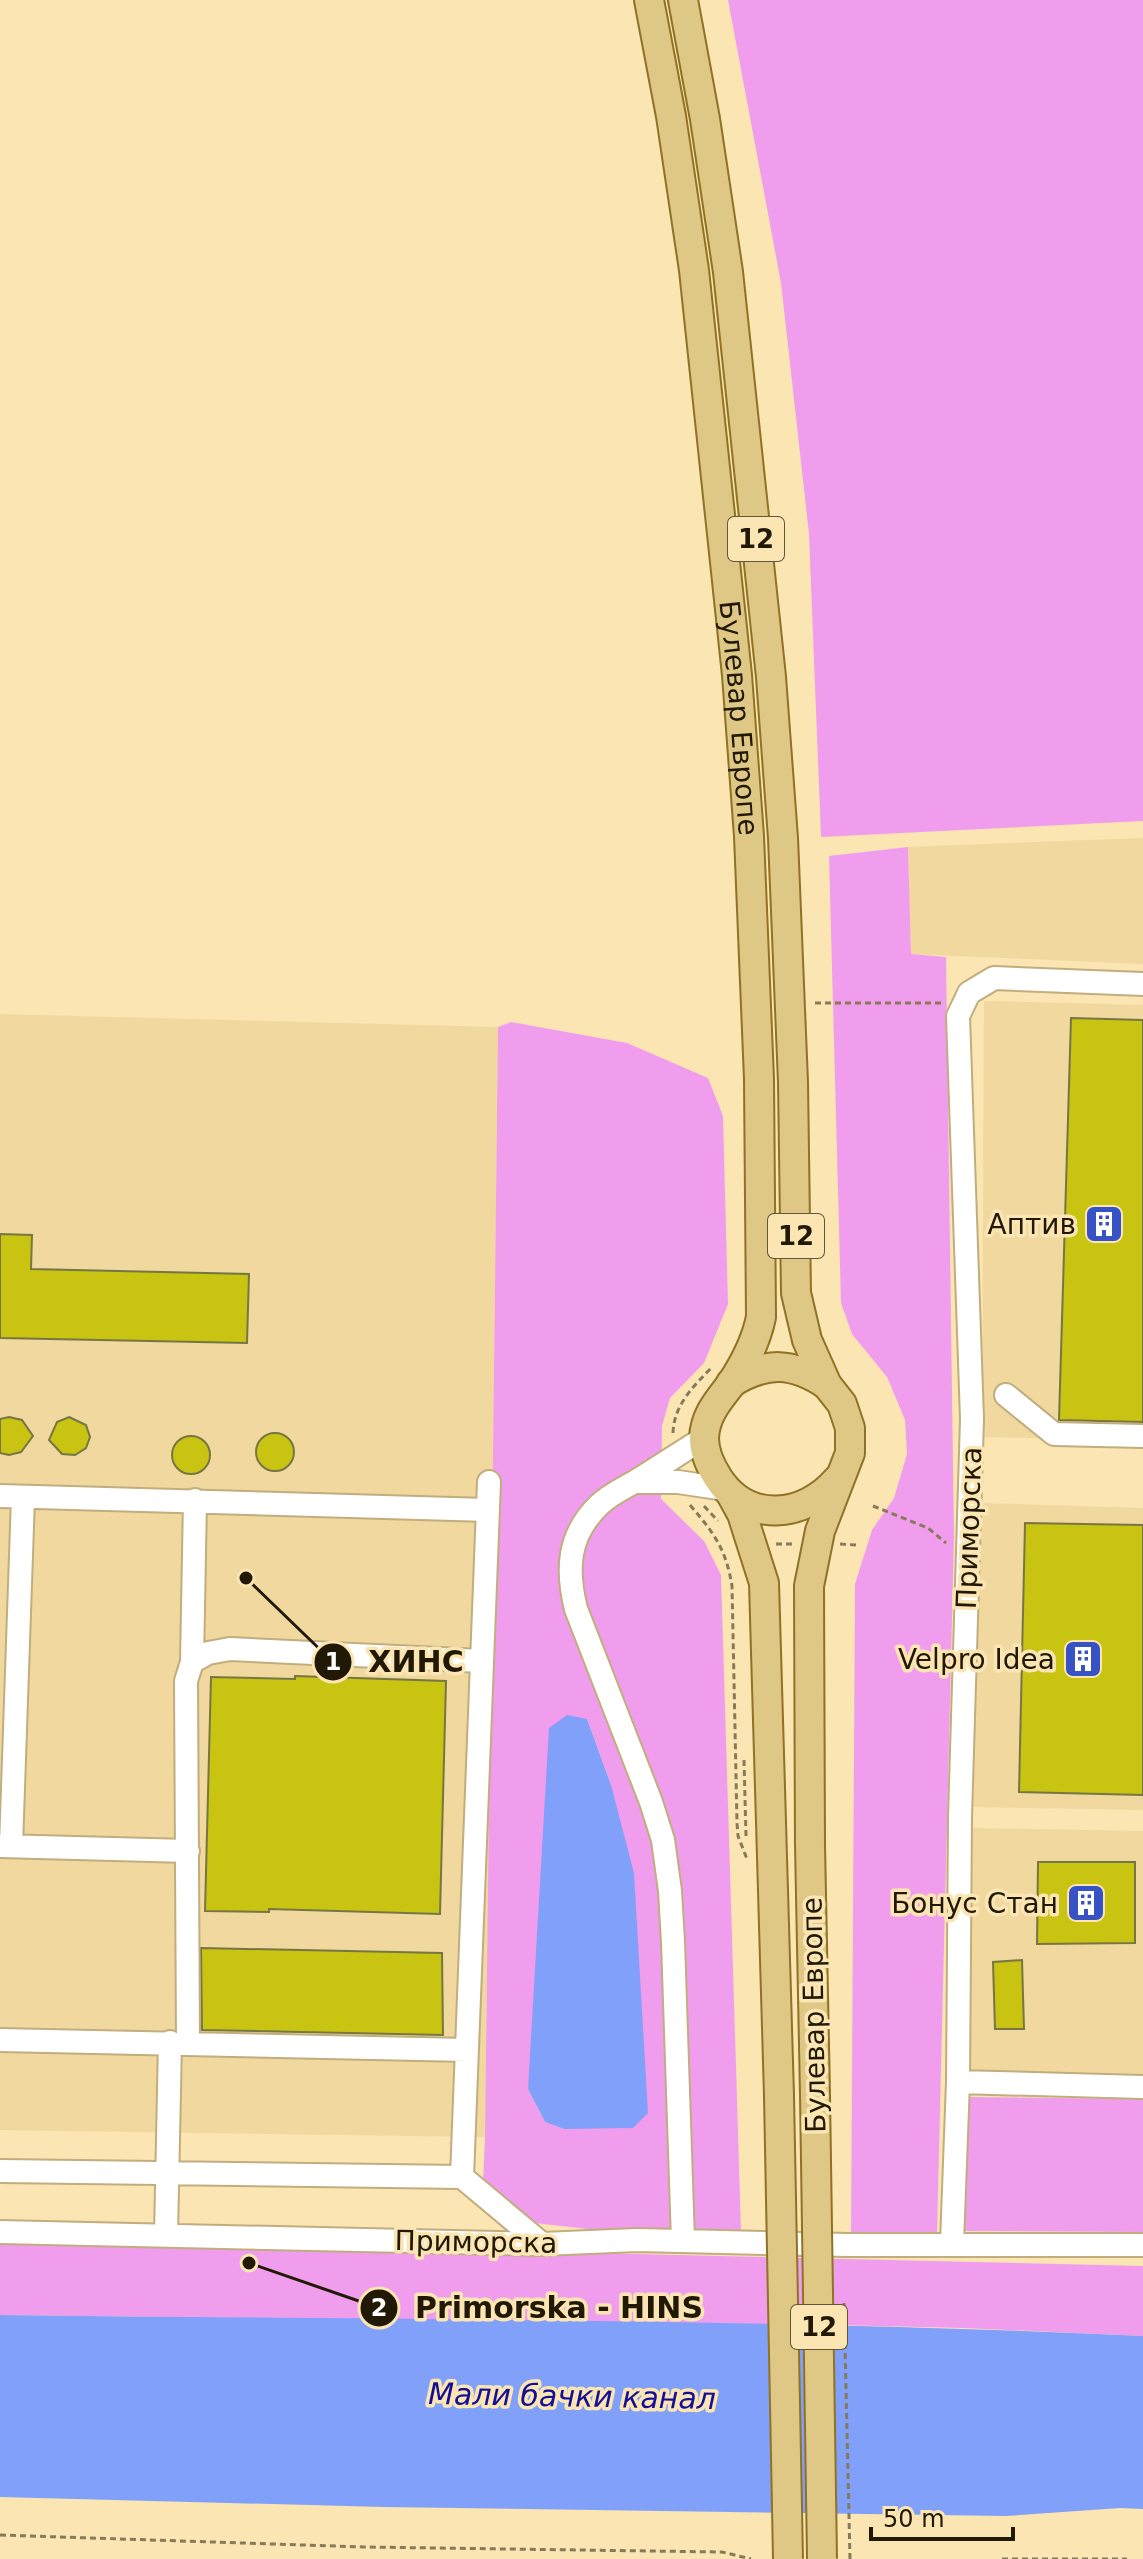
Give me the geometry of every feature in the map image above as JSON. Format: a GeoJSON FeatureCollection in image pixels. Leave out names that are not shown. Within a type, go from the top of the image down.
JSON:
{"type":"FeatureCollection","features":[{"type":"Feature","properties":{"kind":"main road","name":"Булевар Европе"},"geometry":{"type":"LineString","coordinates":[[649,0],[671,116],[694,270],[737,675],[749,836],[759,1079],[761,1317],[756,1341],[725,1371],[704,1438],[713,1471],[742,1514],[764,1583],[788,2559]]}},
{"type":"Feature","properties":{"kind":"main road","name":"Булевар Европе"},"geometry":{"type":"LineString","coordinates":[[683,0],[728,272],[771,677],[783,838],[792,1051],[796,1293],[807,1340],[827,1385],[842,1404],[850,1428],[850,1453],[820,1531],[809,1586],[810,1845],[822,2559]]}},
{"type":"Feature","properties":{"kind":"main road"},"geometry":{"type":"LineString","coordinates":[[725,1371],[748,1372],[769,1367],[789,1367],[810,1373],[827,1385]]}},
{"type":"Feature","properties":{"kind":"main road"},"geometry":{"type":"LineString","coordinates":[[728,1492],[753,1507],[777,1511],[802,1507],[824,1495],[840,1477]]}},
{"type":"Feature","properties":{"kind":"street"},"geometry":{"type":"LineString","coordinates":[[965,1003],[969,993],[994,978],[1143,984]]}},
{"type":"Feature","properties":{"kind":"street","name":"Приморска"},"geometry":{"type":"LineString","coordinates":[[952,2243],[972,1395],[958,1016],[965,1003]]}},
{"type":"Feature","properties":{"kind":"street"},"geometry":{"type":"LineString","coordinates":[[1006,1395],[1054,1434],[1143,1436]]}},
{"type":"Feature","properties":{"kind":"street"},"geometry":{"type":"LineString","coordinates":[[683,2241],[671,1904],[663,1840],[576,1609],[569,1581],[571,1552],[582,1526],[599,1504],[704,1438]]}},
{"type":"Feature","properties":{"kind":"street"},"geometry":{"type":"LineString","coordinates":[[462,2177],[489,1482]]}},
{"type":"Feature","properties":{"kind":"street"},"geometry":{"type":"LineString","coordinates":[[634,1482],[678,1482],[728,1492]]}},
{"type":"Feature","properties":{"kind":"street"},"geometry":{"type":"LineString","coordinates":[[0,1496],[488,1510]]}},
{"type":"Feature","properties":{"kind":"street"},"geometry":{"type":"LineString","coordinates":[[23,1497],[6,1846],[188,1851]]}},
{"type":"Feature","properties":{"kind":"street"},"geometry":{"type":"LineString","coordinates":[[166,2235],[167,2173],[179,2043],[188,1851],[186,1681],[192,1662],[195,1500]]}},
{"type":"Feature","properties":{"kind":"street"},"geometry":{"type":"LineString","coordinates":[[192,1662],[208,1653],[230,1649],[482,1661]]}},
{"type":"Feature","properties":{"kind":"street"},"geometry":{"type":"LineString","coordinates":[[0,2040],[467,2050]]}},
{"type":"Feature","properties":{"kind":"street"},"geometry":{"type":"LineString","coordinates":[[958,2082],[1143,2087]]}},
{"type":"Feature","properties":{"kind":"street"},"geometry":{"type":"LineString","coordinates":[[0,2171],[462,2177],[542,2244]]}},
{"type":"Feature","properties":{"kind":"street","name":"Приморска"},"geometry":{"type":"LineString","coordinates":[[0,2232],[542,2244],[683,2241],[847,2245],[1143,2245]]}},
{"type":"Feature","properties":{"kind":"path"},"geometry":{"type":"LineString","coordinates":[[815,1003],[965,1003]]}},
{"type":"Feature","properties":{"kind":"path"},"geometry":{"type":"LineString","coordinates":[[672,1458],[673,1424],[685,1396],[725,1371]]}},
{"type":"Feature","properties":{"kind":"path"},"geometry":{"type":"LineString","coordinates":[[678,1482],[689,1503],[715,1534],[727,1560],[732,1586],[737,1823],[738,1836],[748,1861]]}},
{"type":"Feature","properties":{"kind":"path"},"geometry":{"type":"LineString","coordinates":[[873,1506],[928,1528],[968,1560]]}},
{"type":"Feature","properties":{"kind":"path"},"geometry":{"type":"LineString","coordinates":[[844,2304],[850,2559]]}},
{"type":"Feature","properties":{"kind":"path"},"geometry":{"type":"LineString","coordinates":[[0,2535],[364,2547],[722,2552],[751,2559]]}},
{"type":"Feature","properties":{"kind":"path"},"geometry":{"type":"LineString","coordinates":[[1002,2559],[1127,2559]]}},
{"type":"Feature","properties":{"kind":"shaded area"},"geometry":{"type":"Polygon","coordinates":[[[728,0],[1143,0],[1143,821],[821,837],[809,534],[781,283],[728,0]]]}},
{"type":"Feature","properties":{"kind":"shaded area"},"geometry":{"type":"Polygon","coordinates":[[[1143,838],[1143,964],[911,954],[908,847],[1143,838]]]}},
{"type":"Feature","properties":{"kind":"shaded area"},"geometry":{"type":"Polygon","coordinates":[[[908,847],[911,954],[946,957],[954,1537],[937,2234],[851,2234],[855,1584],[872,1530],[894,1498],[907,1454],[905,1420],[887,1377],[852,1334],[841,1303],[829,856],[908,847]]]}},
{"type":"Feature","properties":{"kind":"shaded area"},"geometry":{"type":"Polygon","coordinates":[[[984,1001],[1143,1005],[1143,1441],[982,1437],[984,1001]]]}},
{"type":"Feature","properties":{"kind":"shaded area"},"geometry":{"type":"Polygon","coordinates":[[[0,1014],[498,1027],[485,2137],[0,2130],[0,1014]]]}},
{"type":"Feature","properties":{"kind":"shaded area"},"geometry":{"type":"Polygon","coordinates":[[[511,1022],[627,1043],[708,1078],[723,1116],[728,1304],[704,1363],[670,1398],[662,1426],[661,1499],[704,1541],[721,1575],[741,2231],[588,2229],[534,2223],[483,2182],[498,1027],[511,1022]],[[587,1719],[528,2089],[545,2122],[564,2129],[611,1785],[587,1719]]]}},
{"type":"Feature","properties":{"kind":"shaded area","name":"Velpro Idea"},"geometry":{"type":"Polygon","coordinates":[[[982,1503],[1143,1508],[1143,1810],[973,1807],[982,1503]]]}},
{"type":"Feature","properties":{"kind":"shaded area"},"geometry":{"type":"Polygon","coordinates":[[[970,1828],[1143,1831],[1143,2079],[969,2075],[970,1828]]]}},
{"type":"Feature","properties":{"kind":"shaded area"},"geometry":{"type":"Polygon","coordinates":[[[968,2097],[1143,2099],[1143,2232],[963,2231],[968,2097]]]}},
{"type":"Feature","properties":{"kind":"shaded area"},"geometry":{"type":"Polygon","coordinates":[[[0,2239],[1143,2266],[1143,2336],[836,2325],[0,2315],[0,2239]]]}},
{"type":"Feature","properties":{"kind":"water"},"geometry":{"type":"Polygon","coordinates":[[[567,1715],[587,1719],[611,1785],[634,1873],[648,2113],[633,2128],[564,2129],[545,2122],[528,2089],[549,1728],[567,1715]]]}},
{"type":"Feature","properties":{"kind":"water","name":"Мали бачки канал"},"geometry":{"type":"Polygon","coordinates":[[[0,2315],[715,2323],[1143,2336],[1143,2509],[1006,2516],[384,2507],[0,2497],[0,2315]]]}},
{"type":"Feature","properties":{"kind":"building","name":"Аптив"},"geometry":{"type":"Polygon","coordinates":[[[1071,1018],[1143,1020],[1143,1422],[1059,1420],[1071,1018]]]}},
{"type":"Feature","properties":{"kind":"building"},"geometry":{"type":"Polygon","coordinates":[[[0,1234],[32,1235],[31,1269],[249,1274],[247,1343],[0,1338],[0,1234]]]}},
{"type":"Feature","properties":{"kind":"building"},"geometry":{"type":"Polygon","coordinates":[[[9,1417],[22,1420],[33,1436],[21,1452],[9,1455],[0,1453],[0,1419],[9,1417]]]}},
{"type":"Feature","properties":{"kind":"building"},"geometry":{"type":"Polygon","coordinates":[[[69,1417],[86,1425],[90,1437],[86,1448],[75,1455],[62,1454],[49,1440],[57,1422],[69,1417]]]}},
{"type":"Feature","properties":{"kind":"building"},"geometry":{"type":"Polygon","coordinates":[[[275,1433],[289,1438],[294,1452],[289,1466],[275,1471],[261,1466],[256,1452],[261,1438],[275,1433]]]}},
{"type":"Feature","properties":{"kind":"building"},"geometry":{"type":"Polygon","coordinates":[[[191,1436],[205,1441],[210,1455],[205,1469],[191,1474],[177,1469],[172,1455],[177,1441],[191,1436]]]}},
{"type":"Feature","properties":{"kind":"building","name":"Velpro Idea"},"geometry":{"type":"Polygon","coordinates":[[[1025,1523],[1143,1525],[1143,1795],[1019,1792],[1025,1523]]]}},
{"type":"Feature","properties":{"kind":"building"},"geometry":{"type":"Polygon","coordinates":[[[295,1676],[446,1681],[440,1914],[269,1909],[269,1912],[205,1911],[211,1677],[295,1679],[295,1676]]]}},
{"type":"Feature","properties":{"kind":"building","name":"Бонус Стан"},"geometry":{"type":"Polygon","coordinates":[[[1038,1862],[1135,1862],[1135,1943],[1037,1944],[1038,1862]]]}},
{"type":"Feature","properties":{"kind":"building"},"geometry":{"type":"Polygon","coordinates":[[[201,1948],[442,1953],[443,2035],[202,2030],[201,1948]]]}},
{"type":"Feature","properties":{"kind":"building"},"geometry":{"type":"Polygon","coordinates":[[[1022,1960],[1024,2029],[995,2029],[993,1962],[1022,1960]]]}},
{"type":"Feature","properties":{"kind":"place","name":"Аптив"},"geometry":{"type":"Point","coordinates":[1104,1224]}},
{"type":"Feature","properties":{"kind":"place","name":"ХИНС"},"geometry":{"type":"Point","coordinates":[246,1578]}},
{"type":"Feature","properties":{"kind":"place","name":"Velpro Idea"},"geometry":{"type":"Point","coordinates":[1083,1659]}},
{"type":"Feature","properties":{"kind":"place","name":"Бонус Стан"},"geometry":{"type":"Point","coordinates":[1086,1903]}},
{"type":"Feature","properties":{"kind":"place","name":"Primorska - HINS"},"geometry":{"type":"Point","coordinates":[249,2263]}}]}
